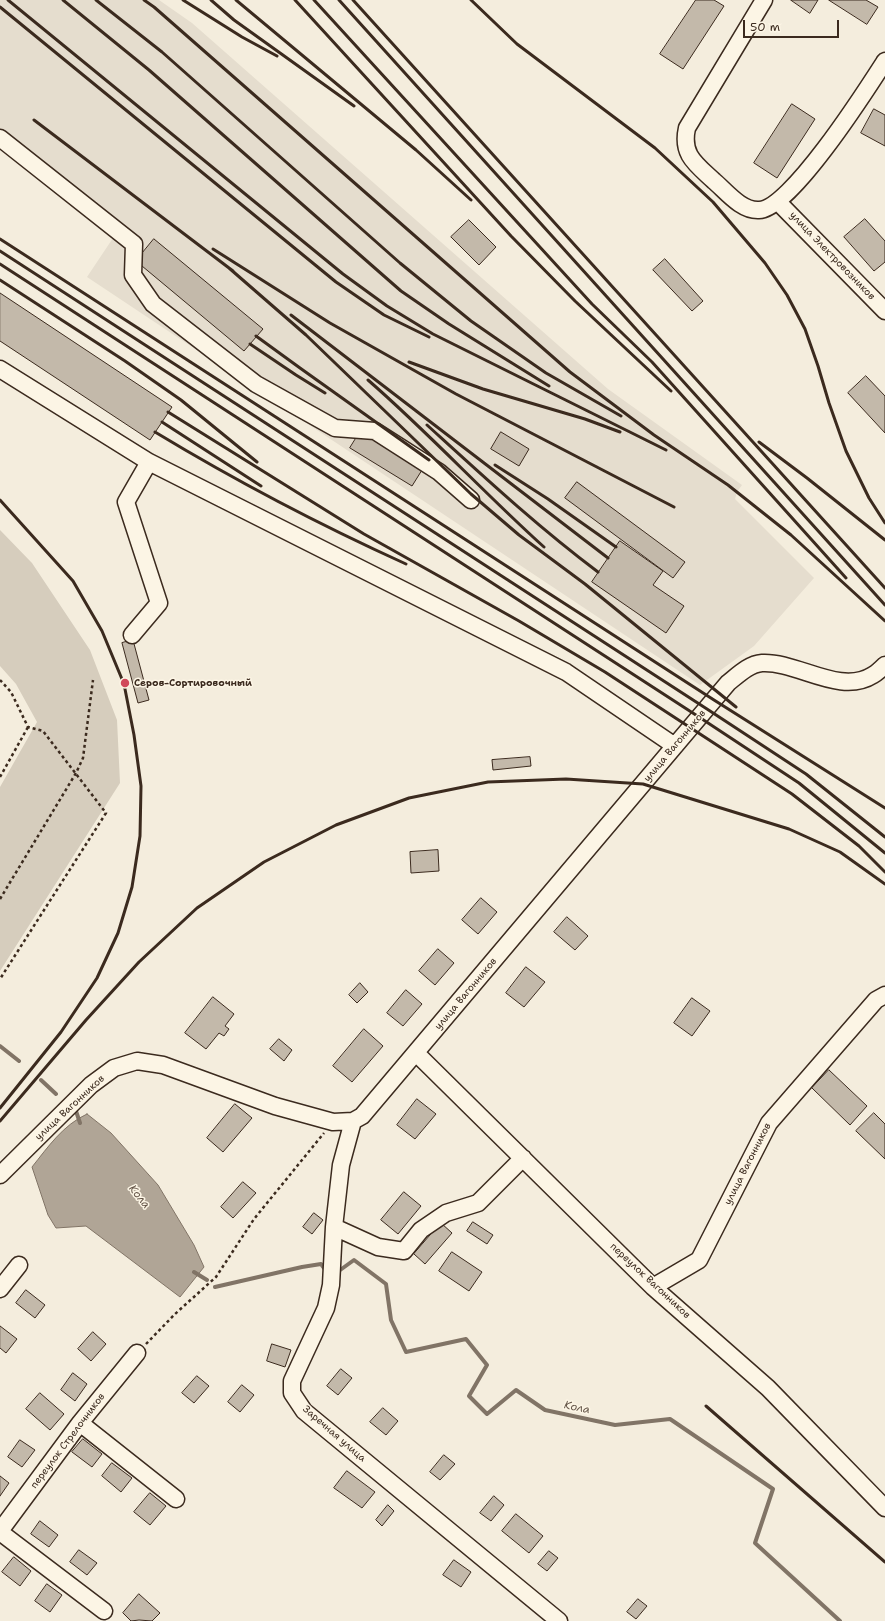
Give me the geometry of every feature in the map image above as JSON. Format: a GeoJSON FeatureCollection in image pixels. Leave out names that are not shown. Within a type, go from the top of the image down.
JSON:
{"type":"FeatureCollection","features":[{"type":"Feature","properties":{"kind":"street"},"geometry":{"type":"LineString","coordinates":[[764,0],[687,128],[685,139],[686,149],[698,166],[738,202],[748,208],[759,210],[769,208],[778,202],[815,162],[859,102],[885,62]]}},
{"type":"Feature","properties":{"kind":"street"},"geometry":{"type":"LineString","coordinates":[[0,138],[134,244],[132,275],[153,304],[256,384],[336,428],[376,431],[439,472],[472,500]]}},
{"type":"Feature","properties":{"kind":"street","name":"улица Электровозников"},"geometry":{"type":"LineString","coordinates":[[778,202],[885,311]]}},
{"type":"Feature","properties":{"kind":"street"},"geometry":{"type":"LineString","coordinates":[[0,369],[149,462],[566,672],[675,746]]}},
{"type":"Feature","properties":{"kind":"street"},"geometry":{"type":"LineString","coordinates":[[132,635],[159,604],[126,502],[149,462]]}},
{"type":"Feature","properties":{"kind":"street","name":"улица Вагонников"},"geometry":{"type":"LineString","coordinates":[[0,1175],[91,1085],[114,1068],[137,1061],[163,1065],[275,1106],[334,1122],[353,1121],[362,1116],[728,683],[745,669],[761,663],[778,664],[836,681],[855,682],[872,676],[885,665]]}},
{"type":"Feature","properties":{"kind":"street","name":"улица Вагонников"},"geometry":{"type":"LineString","coordinates":[[654,1287],[700,1260],[769,1122],[880,998]]}},
{"type":"Feature","properties":{"kind":"street","name":"переулок Вагонников"},"geometry":{"type":"LineString","coordinates":[[416,1053],[654,1287],[768,1388],[885,1508]]}},
{"type":"Feature","properties":{"kind":"street","name":"Заречная улица"},"geometry":{"type":"LineString","coordinates":[[353,1121],[341,1165],[334,1227],[331,1285],[326,1308],[292,1381],[292,1393],[304,1411],[559,1621]]}},
{"type":"Feature","properties":{"kind":"street"},"geometry":{"type":"LineString","coordinates":[[334,1227],[378,1247],[404,1251],[421,1230],[446,1213],[478,1204],[523,1158]]}},
{"type":"Feature","properties":{"kind":"street"},"geometry":{"type":"LineString","coordinates":[[0,1289],[19,1265]]}},
{"type":"Feature","properties":{"kind":"street","name":"переулок Стрелочников"},"geometry":{"type":"LineString","coordinates":[[104,1611],[0,1531],[80,1423],[137,1353]]}},
{"type":"Feature","properties":{"kind":"street"},"geometry":{"type":"LineString","coordinates":[[80,1423],[176,1498]]}},
{"type":"Feature","properties":{"kind":"path"},"geometry":{"type":"LineString","coordinates":[[0,680],[11,692],[28,727],[43,731],[106,812],[0,979]]}},
{"type":"Feature","properties":{"kind":"path"},"geometry":{"type":"LineString","coordinates":[[0,899],[76,773],[83,758],[93,680]]}},
{"type":"Feature","properties":{"kind":"path"},"geometry":{"type":"LineString","coordinates":[[0,777],[28,727]]}},
{"type":"Feature","properties":{"kind":"path"},"geometry":{"type":"LineString","coordinates":[[137,1353],[175,1314],[216,1277],[254,1219],[334,1122]]}},
{"type":"Feature","properties":{"kind":"shaded area"},"geometry":{"type":"Polygon","coordinates":[[[0,0],[159,0],[192,23],[608,389],[742,485],[737,492],[735,499],[814,578],[754,646],[700,685],[87,277],[113,238],[0,147],[0,0]]]}},
{"type":"Feature","properties":{"kind":"shaded area"},"geometry":{"type":"Polygon","coordinates":[[[0,530],[32,563],[90,650],[117,720],[120,783],[0,971],[0,787],[37,722],[16,684],[0,666],[0,530]]]}},
{"type":"Feature","properties":{"kind":"water"},"geometry":{"type":"Polygon","coordinates":[[[87,1114],[111,1133],[158,1185],[194,1245],[204,1267],[180,1297],[86,1226],[56,1228],[48,1215],[32,1167],[63,1130],[87,1114]]]}},
{"type":"Feature","properties":{"kind":"building"},"geometry":{"type":"Polygon","coordinates":[[[696,0],[714,0],[724,6],[683,69],[660,54],[696,0]]]}},
{"type":"Feature","properties":{"kind":"building"},"geometry":{"type":"Polygon","coordinates":[[[791,0],[818,0],[810,13],[791,0]]]}},
{"type":"Feature","properties":{"kind":"building"},"geometry":{"type":"Polygon","coordinates":[[[829,0],[866,0],[878,7],[867,24],[829,0]]]}},
{"type":"Feature","properties":{"kind":"building"},"geometry":{"type":"Polygon","coordinates":[[[792,104],[815,119],[777,178],[754,163],[792,104]]]}},
{"type":"Feature","properties":{"kind":"building"},"geometry":{"type":"Polygon","coordinates":[[[874,109],[885,115],[885,146],[861,133],[874,109]]]}},
{"type":"Feature","properties":{"kind":"building"},"geometry":{"type":"Polygon","coordinates":[[[865,219],[885,241],[885,262],[874,271],[844,237],[865,219]]]}},
{"type":"Feature","properties":{"kind":"building"},"geometry":{"type":"Polygon","coordinates":[[[469,220],[496,247],[479,265],[451,237],[469,220]]]}},
{"type":"Feature","properties":{"kind":"building"},"geometry":{"type":"Polygon","coordinates":[[[154,239],[263,329],[244,351],[136,261],[154,239]]]}},
{"type":"Feature","properties":{"kind":"building"},"geometry":{"type":"Polygon","coordinates":[[[665,259],[703,301],[692,311],[653,270],[665,259]]]}},
{"type":"Feature","properties":{"kind":"building"},"geometry":{"type":"Polygon","coordinates":[[[0,293],[172,407],[150,440],[0,341],[0,293]]]}},
{"type":"Feature","properties":{"kind":"building"},"geometry":{"type":"Polygon","coordinates":[[[866,376],[885,396],[885,433],[848,393],[866,376]]]}},
{"type":"Feature","properties":{"kind":"building"},"geometry":{"type":"Polygon","coordinates":[[[360,432],[422,470],[412,486],[350,448],[360,432]]]}},
{"type":"Feature","properties":{"kind":"building"},"geometry":{"type":"Polygon","coordinates":[[[501,432],[529,449],[519,466],[491,449],[501,432]]]}},
{"type":"Feature","properties":{"kind":"building"},"geometry":{"type":"Polygon","coordinates":[[[577,482],[685,562],[673,578],[565,498],[577,482]]]}},
{"type":"Feature","properties":{"kind":"building"},"geometry":{"type":"Polygon","coordinates":[[[620,541],[663,571],[653,585],[684,606],[666,633],[592,582],[620,541]]]}},
{"type":"Feature","properties":{"kind":"building"},"geometry":{"type":"Polygon","coordinates":[[[133,640],[149,700],[138,703],[122,643],[133,640]]]}},
{"type":"Feature","properties":{"kind":"building"},"geometry":{"type":"Polygon","coordinates":[[[530,757],[531,766],[493,770],[492,760],[530,757]]]}},
{"type":"Feature","properties":{"kind":"building"},"geometry":{"type":"Polygon","coordinates":[[[438,850],[439,871],[411,873],[410,852],[438,850]]]}},
{"type":"Feature","properties":{"kind":"building"},"geometry":{"type":"Polygon","coordinates":[[[481,898],[497,912],[478,934],[462,920],[481,898]]]}},
{"type":"Feature","properties":{"kind":"building"},"geometry":{"type":"Polygon","coordinates":[[[567,917],[588,936],[575,950],[554,932],[567,917]]]}},
{"type":"Feature","properties":{"kind":"building"},"geometry":{"type":"Polygon","coordinates":[[[438,949],[454,963],[435,985],[419,971],[438,949]]]}},
{"type":"Feature","properties":{"kind":"building"},"geometry":{"type":"Polygon","coordinates":[[[526,967],[545,982],[524,1007],[506,993],[526,967]]]}},
{"type":"Feature","properties":{"kind":"building"},"geometry":{"type":"Polygon","coordinates":[[[360,983],[368,992],[357,1003],[349,995],[360,983]]]}},
{"type":"Feature","properties":{"kind":"building"},"geometry":{"type":"Polygon","coordinates":[[[406,990],[422,1004],[403,1026],[387,1013],[406,990]]]}},
{"type":"Feature","properties":{"kind":"building"},"geometry":{"type":"Polygon","coordinates":[[[213,997],[234,1014],[225,1026],[229,1029],[224,1036],[219,1033],[206,1049],[185,1033],[213,997]]]}},
{"type":"Feature","properties":{"kind":"building"},"geometry":{"type":"Polygon","coordinates":[[[692,998],[710,1011],[692,1036],[674,1023],[692,998]]]}},
{"type":"Feature","properties":{"kind":"building"},"geometry":{"type":"Polygon","coordinates":[[[364,1029],[383,1046],[352,1082],[333,1066],[364,1029]]]}},
{"type":"Feature","properties":{"kind":"building"},"geometry":{"type":"Polygon","coordinates":[[[279,1039],[292,1050],[284,1061],[270,1049],[279,1039]]]}},
{"type":"Feature","properties":{"kind":"building"},"geometry":{"type":"Polygon","coordinates":[[[829,1070],[867,1106],[850,1125],[812,1088],[829,1070]]]}},
{"type":"Feature","properties":{"kind":"building"},"geometry":{"type":"Polygon","coordinates":[[[417,1099],[436,1114],[415,1139],[397,1125],[417,1099]]]}},
{"type":"Feature","properties":{"kind":"building"},"geometry":{"type":"Polygon","coordinates":[[[235,1104],[252,1118],[223,1152],[207,1138],[235,1104]]]}},
{"type":"Feature","properties":{"kind":"building"},"geometry":{"type":"Polygon","coordinates":[[[874,1113],[885,1124],[885,1159],[856,1131],[874,1113]]]}},
{"type":"Feature","properties":{"kind":"building"},"geometry":{"type":"Polygon","coordinates":[[[243,1182],[256,1193],[233,1218],[221,1207],[243,1182]]]}},
{"type":"Feature","properties":{"kind":"building"},"geometry":{"type":"Polygon","coordinates":[[[404,1192],[421,1206],[398,1234],[381,1220],[404,1192]]]}},
{"type":"Feature","properties":{"kind":"building"},"geometry":{"type":"Polygon","coordinates":[[[314,1213],[323,1220],[312,1234],[303,1227],[314,1213]]]}},
{"type":"Feature","properties":{"kind":"building"},"geometry":{"type":"Polygon","coordinates":[[[473,1222],[493,1235],[487,1244],[467,1231],[473,1222]]]}},
{"type":"Feature","properties":{"kind":"building"},"geometry":{"type":"Polygon","coordinates":[[[441,1223],[452,1233],[425,1264],[414,1254],[441,1223]]]}},
{"type":"Feature","properties":{"kind":"building"},"geometry":{"type":"Polygon","coordinates":[[[452,1252],[482,1272],[469,1291],[439,1271],[452,1252]]]}},
{"type":"Feature","properties":{"kind":"building"},"geometry":{"type":"Polygon","coordinates":[[[26,1290],[45,1305],[35,1318],[16,1303],[26,1290]]]}},
{"type":"Feature","properties":{"kind":"building"},"geometry":{"type":"Polygon","coordinates":[[[0,1326],[17,1339],[6,1353],[0,1348],[0,1326]]]}},
{"type":"Feature","properties":{"kind":"building"},"geometry":{"type":"Polygon","coordinates":[[[93,1332],[106,1344],[91,1361],[78,1349],[93,1332]]]}},
{"type":"Feature","properties":{"kind":"building"},"geometry":{"type":"Polygon","coordinates":[[[272,1344],[291,1350],[285,1367],[267,1361],[272,1344]]]}},
{"type":"Feature","properties":{"kind":"building"},"geometry":{"type":"Polygon","coordinates":[[[341,1369],[352,1378],[338,1395],[327,1386],[341,1369]]]}},
{"type":"Feature","properties":{"kind":"building"},"geometry":{"type":"Polygon","coordinates":[[[73,1373],[87,1384],[75,1401],[61,1390],[73,1373]]]}},
{"type":"Feature","properties":{"kind":"building"},"geometry":{"type":"Polygon","coordinates":[[[197,1376],[209,1386],[194,1403],[182,1393],[197,1376]]]}},
{"type":"Feature","properties":{"kind":"building"},"geometry":{"type":"Polygon","coordinates":[[[242,1385],[254,1395],[240,1412],[228,1402],[242,1385]]]}},
{"type":"Feature","properties":{"kind":"building"},"geometry":{"type":"Polygon","coordinates":[[[40,1393],[64,1414],[50,1430],[26,1409],[40,1393]]]}},
{"type":"Feature","properties":{"kind":"building"},"geometry":{"type":"Polygon","coordinates":[[[383,1408],[398,1421],[386,1435],[370,1422],[383,1408]]]}},
{"type":"Feature","properties":{"kind":"building"},"geometry":{"type":"Polygon","coordinates":[[[83,1439],[102,1454],[92,1467],[72,1452],[83,1439]]]}},
{"type":"Feature","properties":{"kind":"building"},"geometry":{"type":"Polygon","coordinates":[[[20,1440],[35,1450],[22,1467],[8,1457],[20,1440]]]}},
{"type":"Feature","properties":{"kind":"building"},"geometry":{"type":"Polygon","coordinates":[[[444,1455],[455,1464],[440,1480],[430,1472],[444,1455]]]}},
{"type":"Feature","properties":{"kind":"building"},"geometry":{"type":"Polygon","coordinates":[[[112,1463],[132,1478],[121,1492],[102,1476],[112,1463]]]}},
{"type":"Feature","properties":{"kind":"building"},"geometry":{"type":"Polygon","coordinates":[[[347,1471],[375,1492],[362,1508],[334,1488],[347,1471]]]}},
{"type":"Feature","properties":{"kind":"building"},"geometry":{"type":"Polygon","coordinates":[[[0,1476],[9,1483],[0,1496],[0,1476]]]}},
{"type":"Feature","properties":{"kind":"building"},"geometry":{"type":"Polygon","coordinates":[[[150,1493],[166,1506],[150,1525],[134,1512],[150,1493]]]}},
{"type":"Feature","properties":{"kind":"building"},"geometry":{"type":"Polygon","coordinates":[[[494,1496],[504,1505],[491,1521],[480,1513],[494,1496]]]}},
{"type":"Feature","properties":{"kind":"building"},"geometry":{"type":"Polygon","coordinates":[[[388,1505],[394,1511],[382,1526],[376,1520],[388,1505]]]}},
{"type":"Feature","properties":{"kind":"building"},"geometry":{"type":"Polygon","coordinates":[[[516,1514],[543,1536],[529,1553],[502,1531],[516,1514]]]}},
{"type":"Feature","properties":{"kind":"building"},"geometry":{"type":"Polygon","coordinates":[[[40,1521],[58,1535],[49,1547],[31,1534],[40,1521]]]}},
{"type":"Feature","properties":{"kind":"building"},"geometry":{"type":"Polygon","coordinates":[[[79,1550],[97,1563],[87,1575],[70,1562],[79,1550]]]}},
{"type":"Feature","properties":{"kind":"building"},"geometry":{"type":"Polygon","coordinates":[[[549,1551],[558,1558],[547,1571],[538,1564],[549,1551]]]}},
{"type":"Feature","properties":{"kind":"building"},"geometry":{"type":"Polygon","coordinates":[[[14,1557],[31,1571],[20,1586],[2,1572],[14,1557]]]}},
{"type":"Feature","properties":{"kind":"building"},"geometry":{"type":"Polygon","coordinates":[[[454,1560],[471,1572],[461,1587],[443,1575],[454,1560]]]}},
{"type":"Feature","properties":{"kind":"building"},"geometry":{"type":"Polygon","coordinates":[[[47,1584],[62,1595],[50,1612],[35,1601],[47,1584]]]}},
{"type":"Feature","properties":{"kind":"building"},"geometry":{"type":"Polygon","coordinates":[[[139,1594],[160,1613],[152,1621],[131,1621],[123,1613],[139,1594]]]}},
{"type":"Feature","properties":{"kind":"building"},"geometry":{"type":"Polygon","coordinates":[[[638,1599],[647,1606],[636,1619],[627,1612],[638,1599]]]}},
{"type":"Feature","properties":{"kind":"waterway","name":"Кола"},"geometry":{"type":"LineString","coordinates":[[0,1046],[19,1061]]}},
{"type":"Feature","properties":{"kind":"waterway","name":"Кола"},"geometry":{"type":"LineString","coordinates":[[41,1080],[56,1094]]}},
{"type":"Feature","properties":{"kind":"waterway","name":"Кола"},"geometry":{"type":"LineString","coordinates":[[76,1111],[80,1123]]}},
{"type":"Feature","properties":{"kind":"waterway","name":"Кола"},"geometry":{"type":"LineString","coordinates":[[336,1273],[354,1260],[386,1284],[391,1320],[406,1352],[466,1339],[487,1365],[469,1396],[487,1414],[516,1390],[545,1410],[615,1425],[670,1419],[773,1489],[755,1543],[840,1621]]}},
{"type":"Feature","properties":{"kind":"waterway","name":"Кола"},"geometry":{"type":"LineString","coordinates":[[215,1287],[321,1264],[327,1272]]}},
{"type":"Feature","properties":{"kind":"waterway","name":"Кола"},"geometry":{"type":"LineString","coordinates":[[194,1272],[207,1280]]}},
{"type":"Feature","properties":{"kind":"railway"},"geometry":{"type":"LineString","coordinates":[[8,0],[343,274],[387,306],[433,334],[666,450]]}},
{"type":"Feature","properties":{"kind":"railway"},"geometry":{"type":"LineString","coordinates":[[63,0],[149,70],[401,291],[449,324],[549,386]]}},
{"type":"Feature","properties":{"kind":"railway"},"geometry":{"type":"LineString","coordinates":[[96,0],[162,52],[400,263],[471,321],[546,373],[621,416]]}},
{"type":"Feature","properties":{"kind":"railway"},"geometry":{"type":"LineString","coordinates":[[144,0],[154,7],[570,372],[654,435],[728,485],[791,535],[885,621]]}},
{"type":"Feature","properties":{"kind":"railway"},"geometry":{"type":"LineString","coordinates":[[183,0],[242,37],[277,56]]}},
{"type":"Feature","properties":{"kind":"railway"},"geometry":{"type":"LineString","coordinates":[[211,0],[234,20],[354,106]]}},
{"type":"Feature","properties":{"kind":"railway"},"geometry":{"type":"LineString","coordinates":[[236,0],[416,150],[471,200]]}},
{"type":"Feature","properties":{"kind":"railway"},"geometry":{"type":"LineString","coordinates":[[295,0],[511,236],[575,301],[671,391]]}},
{"type":"Feature","properties":{"kind":"railway"},"geometry":{"type":"LineString","coordinates":[[314,0],[592,304],[652,362],[846,578]]}},
{"type":"Feature","properties":{"kind":"railway"},"geometry":{"type":"LineString","coordinates":[[339,0],[885,605]]}},
{"type":"Feature","properties":{"kind":"railway"},"geometry":{"type":"LineString","coordinates":[[353,0],[885,588]]}},
{"type":"Feature","properties":{"kind":"railway"},"geometry":{"type":"LineString","coordinates":[[471,0],[517,44],[655,148],[713,202],[765,263],[787,295],[805,329],[846,451],[869,498],[885,523]]}},
{"type":"Feature","properties":{"kind":"railway"},"geometry":{"type":"LineString","coordinates":[[0,7],[336,282],[384,315],[429,337]]}},
{"type":"Feature","properties":{"kind":"railway"},"geometry":{"type":"LineString","coordinates":[[34,120],[233,271]]}},
{"type":"Feature","properties":{"kind":"railway"},"geometry":{"type":"LineString","coordinates":[[0,239],[714,700],[885,808]]}},
{"type":"Feature","properties":{"kind":"railway"},"geometry":{"type":"LineString","coordinates":[[213,249],[330,323],[456,394],[674,507]]}},
{"type":"Feature","properties":{"kind":"railway"},"geometry":{"type":"LineString","coordinates":[[0,251],[806,774],[885,837]]}},
{"type":"Feature","properties":{"kind":"railway"},"geometry":{"type":"LineString","coordinates":[[0,264],[799,783],[885,853]]}},
{"type":"Feature","properties":{"kind":"railway"},"geometry":{"type":"LineString","coordinates":[[229,268],[306,335],[471,494],[519,535],[585,584],[736,707]]}},
{"type":"Feature","properties":{"kind":"railway"},"geometry":{"type":"LineString","coordinates":[[0,280],[125,361],[181,400],[257,462]]}},
{"type":"Feature","properties":{"kind":"railway"},"geometry":{"type":"LineString","coordinates":[[291,315],[608,558]]}},
{"type":"Feature","properties":{"kind":"railway"},"geometry":{"type":"LineString","coordinates":[[256,336],[429,460]]}},
{"type":"Feature","properties":{"kind":"railway"},"geometry":{"type":"LineString","coordinates":[[250,344],[325,393]]}},
{"type":"Feature","properties":{"kind":"railway"},"geometry":{"type":"LineString","coordinates":[[409,362],[483,389],[585,419],[620,432]]}},
{"type":"Feature","properties":{"kind":"railway"},"geometry":{"type":"LineString","coordinates":[[368,380],[391,400],[544,547]]}},
{"type":"Feature","properties":{"kind":"railway"},"geometry":{"type":"LineString","coordinates":[[168,412],[364,534],[519,621],[605,672],[792,794],[859,846],[885,872]]}},
{"type":"Feature","properties":{"kind":"railway"},"geometry":{"type":"LineString","coordinates":[[162,422],[261,486]]}},
{"type":"Feature","properties":{"kind":"railway"},"geometry":{"type":"LineString","coordinates":[[427,425],[532,519],[598,572]]}},
{"type":"Feature","properties":{"kind":"railway"},"geometry":{"type":"LineString","coordinates":[[155,432],[216,468],[279,502],[406,564]]}},
{"type":"Feature","properties":{"kind":"railway"},"geometry":{"type":"LineString","coordinates":[[759,442],[885,540]]}},
{"type":"Feature","properties":{"kind":"railway"},"geometry":{"type":"LineString","coordinates":[[495,465],[548,499],[616,547]]}},
{"type":"Feature","properties":{"kind":"railway"},"geometry":{"type":"LineString","coordinates":[[0,500],[73,581],[102,631],[124,684],[134,735],[141,786],[140,836],[132,887],[118,933],[97,978],[61,1032],[0,1108]]}},
{"type":"Feature","properties":{"kind":"railway"},"geometry":{"type":"LineString","coordinates":[[0,1121],[86,1020],[139,962],[197,908],[264,862],[336,825],[409,798],[488,782],[566,779],[643,784],[789,829],[840,852],[885,884]]}},
{"type":"Feature","properties":{"kind":"railway"},"geometry":{"type":"LineString","coordinates":[[706,1406],[885,1562]]}},
{"type":"Feature","properties":{"kind":"place","name":"Серов-Сортировочный"},"geometry":{"type":"Point","coordinates":[125,683]}}]}
